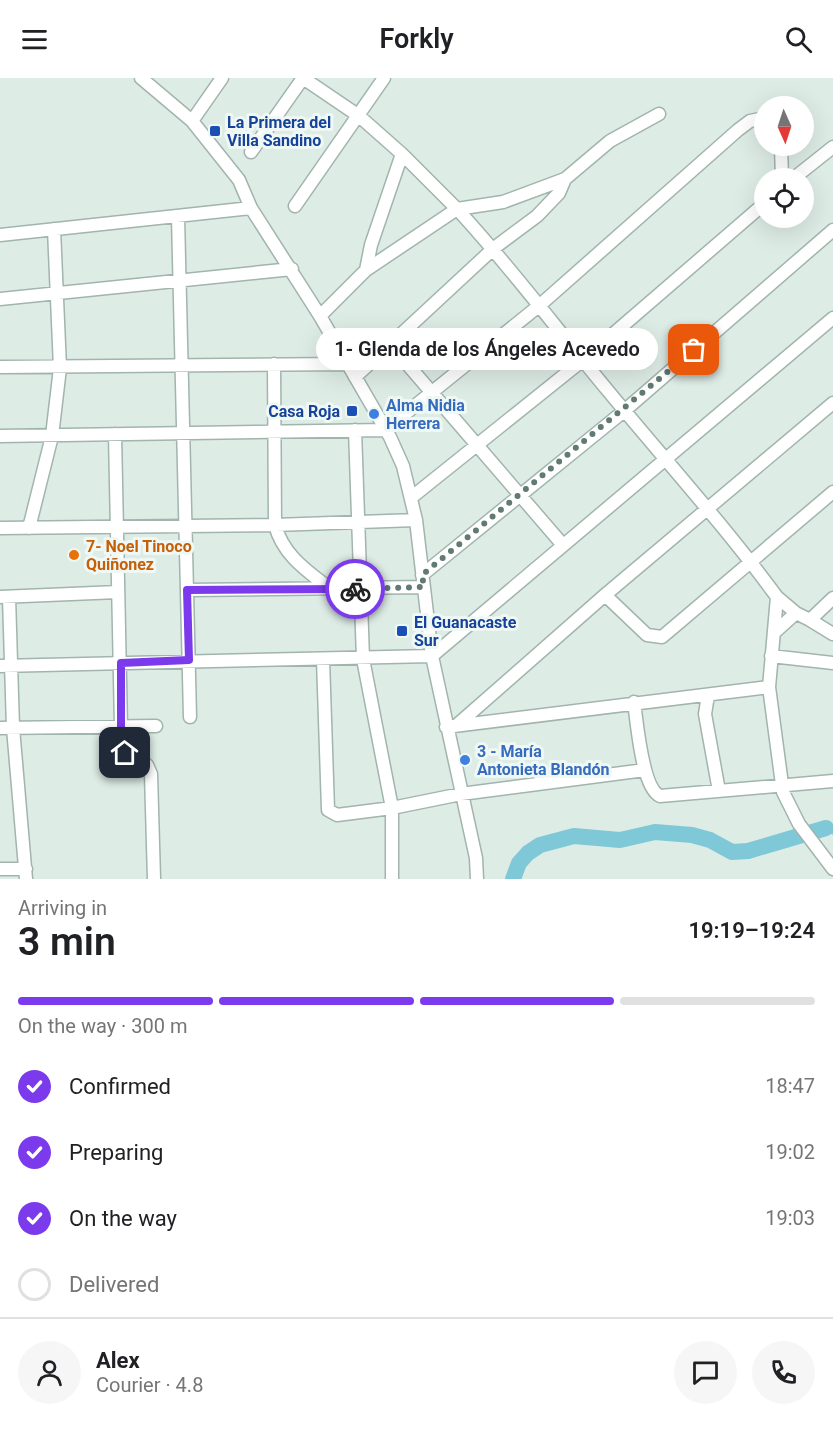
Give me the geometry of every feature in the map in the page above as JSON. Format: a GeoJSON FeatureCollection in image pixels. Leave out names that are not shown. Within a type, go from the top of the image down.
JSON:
{"type":"FeatureCollection","features":[{"type":"Feature","properties":{"kind":"street"},"geometry":{"type":"LineString","coordinates":[[141,78],[192,121],[239,180],[251,208],[292,268],[348,364],[403,466],[416,520],[432,656],[451,727],[461,794],[476,858],[477,879]]}},
{"type":"Feature","properties":{"kind":"street"},"geometry":{"type":"LineString","coordinates":[[192,121],[222,78]]}},
{"type":"Feature","properties":{"kind":"street"},"geometry":{"type":"LineString","coordinates":[[251,152],[303,78],[359,116],[402,154],[494,248],[624,411],[708,508],[777,597],[796,614],[833,634]]}},
{"type":"Feature","properties":{"kind":"street"},"geometry":{"type":"LineString","coordinates":[[295,206],[384,78]]}},
{"type":"Feature","properties":{"kind":"street"},"geometry":{"type":"LineString","coordinates":[[320,316],[366,270],[457,209],[503,202],[565,179],[610,141],[658,114]]}},
{"type":"Feature","properties":{"kind":"street"},"geometry":{"type":"LineString","coordinates":[[0,436],[385,430],[540,305],[738,130],[754,120]]}},
{"type":"Feature","properties":{"kind":"street"},"geometry":{"type":"LineString","coordinates":[[807,168],[831,151]]}},
{"type":"Feature","properties":{"kind":"street"},"geometry":{"type":"LineString","coordinates":[[366,270],[371,245],[402,154]]}},
{"type":"Feature","properties":{"kind":"street"},"geometry":{"type":"LineString","coordinates":[[355,377],[494,248],[537,216],[560,193],[565,179]]}},
{"type":"Feature","properties":{"kind":"street"},"geometry":{"type":"LineString","coordinates":[[0,235],[251,208]]}},
{"type":"Feature","properties":{"kind":"street"},"geometry":{"type":"LineString","coordinates":[[412,496],[583,360],[754,212]]}},
{"type":"Feature","properties":{"kind":"street"},"geometry":{"type":"LineString","coordinates":[[178,217],[190,717]]}},
{"type":"Feature","properties":{"kind":"street"},"geometry":{"type":"LineString","coordinates":[[29,528],[52,436],[60,368],[54,230]]}},
{"type":"Feature","properties":{"kind":"street"},"geometry":{"type":"LineString","coordinates":[[187,590],[360,589],[423,581],[519,496],[624,411],[833,230]]}},
{"type":"Feature","properties":{"kind":"street"},"geometry":{"type":"LineString","coordinates":[[0,299],[292,268]]}},
{"type":"Feature","properties":{"kind":"street"},"geometry":{"type":"LineString","coordinates":[[6,665],[432,656],[562,544],[667,460],[833,318]]}},
{"type":"Feature","properties":{"kind":"street"},"geometry":{"type":"LineString","coordinates":[[390,344],[562,544]]}},
{"type":"Feature","properties":{"kind":"street"},"geometry":{"type":"LineString","coordinates":[[274,364],[275,525],[279,541],[290,556],[330,588]]}},
{"type":"Feature","properties":{"kind":"street"},"geometry":{"type":"LineString","coordinates":[[0,367],[348,364]]}},
{"type":"Feature","properties":{"kind":"street"},"geometry":{"type":"LineString","coordinates":[[451,727],[833,403]]}},
{"type":"Feature","properties":{"kind":"street"},"geometry":{"type":"LineString","coordinates":[[355,430],[363,658],[392,808],[392,879]]}},
{"type":"Feature","properties":{"kind":"street"},"geometry":{"type":"LineString","coordinates":[[115,434],[121,727],[125,753],[147,765],[151,774],[154,879]]}},
{"type":"Feature","properties":{"kind":"street"},"geometry":{"type":"LineString","coordinates":[[605,595],[647,636],[662,637],[833,492]]}},
{"type":"Feature","properties":{"kind":"street"},"geometry":{"type":"LineString","coordinates":[[0,528],[275,525],[416,520]]}},
{"type":"Feature","properties":{"kind":"street"},"geometry":{"type":"LineString","coordinates":[[0,869],[26,874],[6,728],[5,597],[118,592]]}},
{"type":"Feature","properties":{"kind":"street"},"geometry":{"type":"LineString","coordinates":[[777,597],[769,687],[782,786],[799,824],[833,869]]}},
{"type":"Feature","properties":{"kind":"street"},"geometry":{"type":"LineString","coordinates":[[810,620],[833,598]]}},
{"type":"Feature","properties":{"kind":"street"},"geometry":{"type":"LineString","coordinates":[[775,632],[796,614]]}},
{"type":"Feature","properties":{"kind":"street"},"geometry":{"type":"LineString","coordinates":[[771,656],[833,663]]}},
{"type":"Feature","properties":{"kind":"street"},"geometry":{"type":"LineString","coordinates":[[322,659],[328,810],[338,815],[392,808],[461,794],[645,770]]}},
{"type":"Feature","properties":{"kind":"street"},"geometry":{"type":"LineString","coordinates":[[451,727],[634,702],[769,687]]}},
{"type":"Feature","properties":{"kind":"street"},"geometry":{"type":"LineString","coordinates":[[708,694],[705,714],[719,791]]}},
{"type":"Feature","properties":{"kind":"street"},"geometry":{"type":"LineString","coordinates":[[691,696],[705,714]]}},
{"type":"Feature","properties":{"kind":"street"},"geometry":{"type":"LineString","coordinates":[[634,702],[645,770],[652,791],[660,796],[833,781]]}},
{"type":"Feature","properties":{"kind":"street"},"geometry":{"type":"LineString","coordinates":[[6,728],[156,726]]}},
{"type":"Feature","properties":{"kind":"waterway"},"geometry":{"type":"LineString","coordinates":[[826,828],[833,833]]}},
{"type":"Feature","properties":{"kind":"waterway"},"geometry":{"type":"LineString","coordinates":[[513,879],[519,863],[528,853],[540,845],[574,836],[620,840],[655,832],[692,835],[710,840],[732,852],[748,851],[826,828]]}},
{"type":"Feature","properties":{"kind":"way so far"},"geometry":{"type":"LineString","coordinates":[[355,589],[424,587],[422,575],[624,411],[694,350]]}},
{"type":"Feature","properties":{"kind":"place","name":"La Primera del Villa Sandino"},"geometry":{"type":"Point","coordinates":[215,131]}},
{"type":"Feature","properties":{"kind":"place","name":"1- Glenda de los Ángeles Acevedo"},"geometry":{"type":"Point","coordinates":[694,350]}},
{"type":"Feature","properties":{"kind":"place","name":"Casa Roja"},"geometry":{"type":"Point","coordinates":[352,411]}},
{"type":"Feature","properties":{"kind":"place","name":"Alma Nidia Herrera"},"geometry":{"type":"Point","coordinates":[374,414]}},
{"type":"Feature","properties":{"kind":"place","name":"7- Noel Tinoco Quiñonez"},"geometry":{"type":"Point","coordinates":[74,555]}},
{"type":"Feature","properties":{"kind":"place","name":"El Guanacaste Sur"},"geometry":{"type":"Point","coordinates":[402,631]}},
{"type":"Feature","properties":{"kind":"place","name":"3 - María Antonieta Blandón"},"geometry":{"type":"Point","coordinates":[465,760]}},
{"type":"Feature","properties":{"kind":"route"},"geometry":{"type":"LineString","coordinates":[[125,753],[121,727],[121,663],[189,660],[187,590],[355,589]]}}]}
